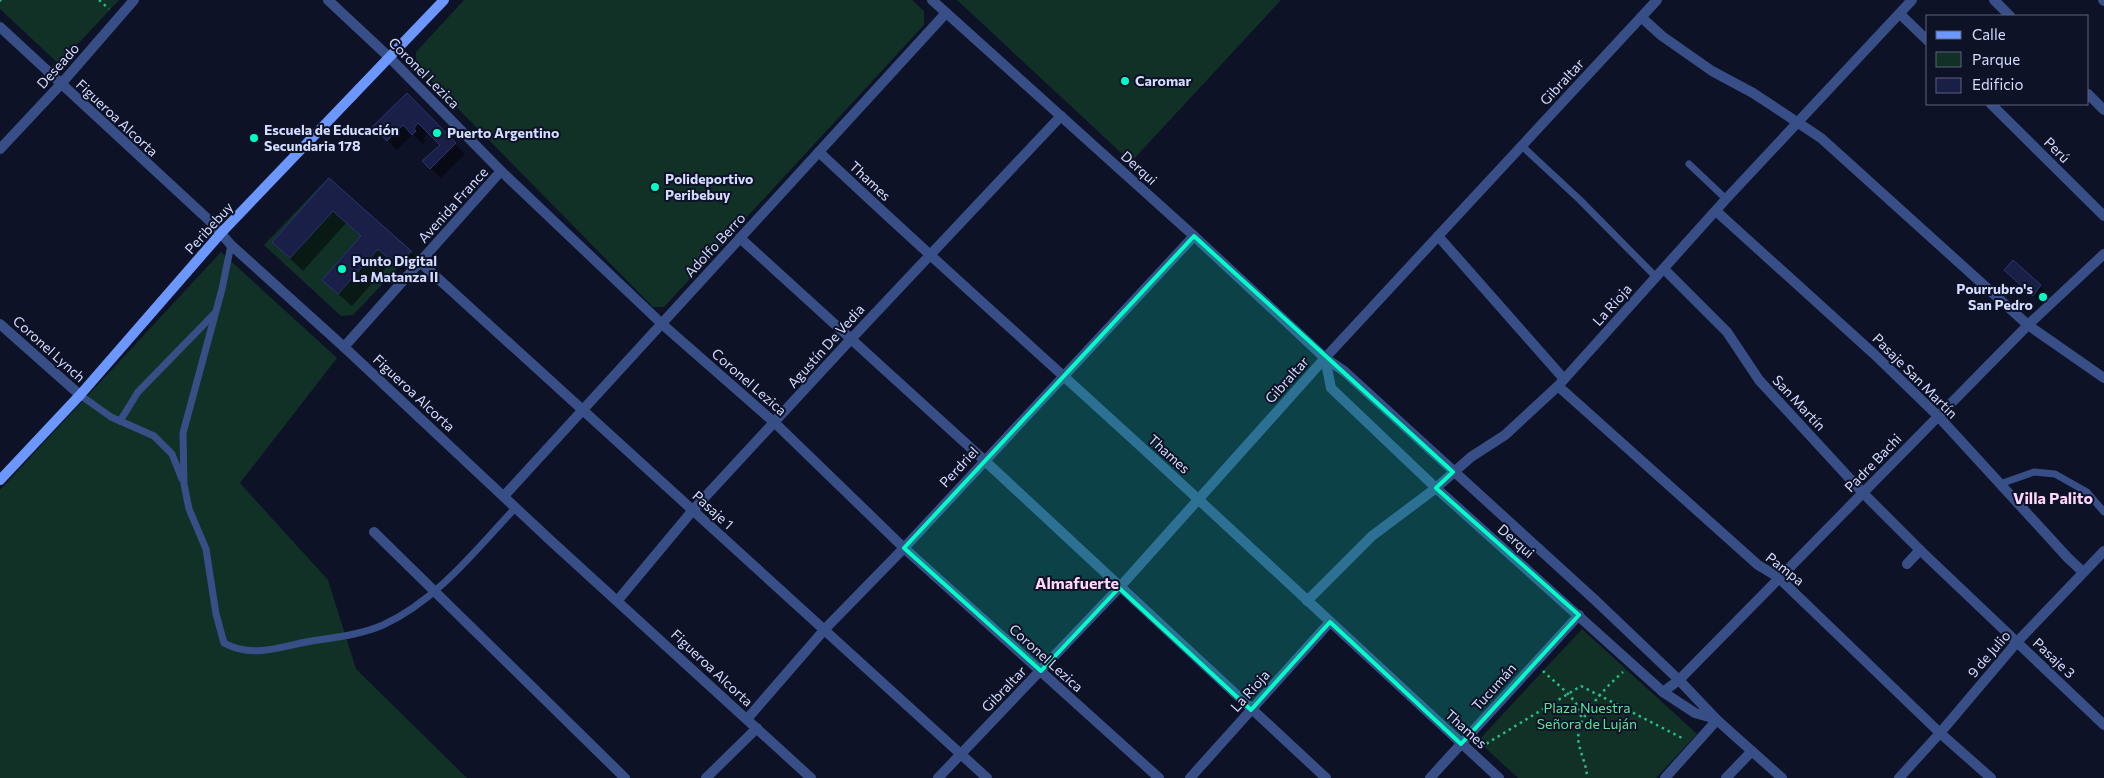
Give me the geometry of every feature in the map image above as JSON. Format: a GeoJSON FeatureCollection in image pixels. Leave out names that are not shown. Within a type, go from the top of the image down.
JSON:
{"type":"FeatureCollection","features":[{"type":"Feature","properties":{"kind":"street","name":"Deseado"},"geometry":{"type":"LineString","coordinates":[[0,150],[61,84],[134,0]]}},
{"type":"Feature","properties":{"kind":"street","name":"Coronel Lezica"},"geometry":{"type":"LineString","coordinates":[[328,0],[390,58],[501,171],[662,324],[775,423],[904,548],[1159,778]]}},
{"type":"Feature","properties":{"kind":"street","name":"Peribebuy"},"geometry":{"type":"LineString","coordinates":[[0,480],[80,395],[221,233],[444,0]]}},
{"type":"Feature","properties":{"kind":"street","name":"Derqui"},"geometry":{"type":"LineString","coordinates":[[932,0],[1194,236],[1325,358],[1344,371],[1595,600],[1679,680],[1717,720],[1782,778]]}},
{"type":"Feature","properties":{"kind":"street","name":"Gibraltar"},"geometry":{"type":"LineString","coordinates":[[938,778],[1119,588],[1325,358],[1657,0]]}},
{"type":"Feature","properties":{"kind":"street"},"geometry":{"type":"LineString","coordinates":[[1994,0],[2009,15]]}},
{"type":"Feature","properties":{"kind":"street","name":"La Rioja"},"geometry":{"type":"LineString","coordinates":[[1307,601],[1372,536],[1436,488],[1470,457],[1505,435],[1561,383],[1726,200],[1900,14],[1908,2]]}},
{"type":"Feature","properties":{"kind":"street","name":"Adolfo Berro"},"geometry":{"type":"LineString","coordinates":[[504,496],[946,13]]}},
{"type":"Feature","properties":{"kind":"street"},"geometry":{"type":"LineString","coordinates":[[1900,14],[1926,39]]}},
{"type":"Feature","properties":{"kind":"street"},"geometry":{"type":"LineString","coordinates":[[1641,17],[1662,36],[1712,71],[1753,93],[1837,151],[2028,325],[2104,378]]}},
{"type":"Feature","properties":{"kind":"street","name":"Figueroa Alcorta"},"geometry":{"type":"LineString","coordinates":[[0,27],[221,233],[231,246],[344,347],[811,778]]}},
{"type":"Feature","properties":{"kind":"street"},"geometry":{"type":"LineString","coordinates":[[2089,95],[2104,110]]}},
{"type":"Feature","properties":{"kind":"street","name":"Perú"},"geometry":{"type":"LineString","coordinates":[[1992,105],[2104,216]]}},
{"type":"Feature","properties":{"kind":"street","name":"Agustín De Vedia"},"geometry":{"type":"LineString","coordinates":[[618,600],[693,510],[775,423],[851,338],[1061,116]]}},
{"type":"Feature","properties":{"kind":"street","name":"Thames"},"geometry":{"type":"LineString","coordinates":[[819,152],[929,256],[1199,500],[1499,778]]}},
{"type":"Feature","properties":{"kind":"street","name":"Avenida France"},"geometry":{"type":"LineString","coordinates":[[344,347],[501,171]]}},
{"type":"Feature","properties":{"kind":"street","name":"Pasaje San Martín"},"geometry":{"type":"LineString","coordinates":[[1716,211],[1874,354],[1938,416],[2083,572]]}},
{"type":"Feature","properties":{"kind":"street","name":"Perdriel"},"geometry":{"type":"LineString","coordinates":[[746,719],[825,629],[904,548],[1194,236]]}},
{"type":"Feature","properties":{"kind":"street","name":"Pampa"},"geometry":{"type":"LineString","coordinates":[[1438,236],[1561,383],[1758,565],[1778,577],[1940,733],[1991,778]]}},
{"type":"Feature","properties":{"kind":"street"},"geometry":{"type":"LineString","coordinates":[[740,238],[984,460],[1119,588],[1326,778]]}},
{"type":"Feature","properties":{"kind":"street","name":"Padre Bachi"},"geometry":{"type":"LineString","coordinates":[[1664,692],[1679,680],[1778,577],[2028,325],[2104,254]]}},
{"type":"Feature","properties":{"kind":"street","name":"Pasaje 1"},"geometry":{"type":"LineString","coordinates":[[420,262],[987,778]]}},
{"type":"Feature","properties":{"kind":"street","name":"San Martín"},"geometry":{"type":"LineString","coordinates":[[1664,269],[1728,332],[1759,380],[1863,493],[1920,550]]}},
{"type":"Feature","properties":{"kind":"street","name":"Coronel Lynch"},"geometry":{"type":"LineString","coordinates":[[0,324],[80,395]]}},
{"type":"Feature","properties":{"kind":"street","name":"Derqui"},"geometry":{"type":"LineString","coordinates":[[1325,358],[1331,388],[1436,488],[1664,692],[1695,713],[1717,720]]}},
{"type":"Feature","properties":{"kind":"street"},"geometry":{"type":"LineString","coordinates":[[374,532],[625,778]]}},
{"type":"Feature","properties":{"kind":"street"},"geometry":{"type":"LineString","coordinates":[[1906,564],[1920,550]]}},
{"type":"Feature","properties":{"kind":"street","name":"Pasaje 3"},"geometry":{"type":"LineString","coordinates":[[1920,550],[2104,725]]}},
{"type":"Feature","properties":{"kind":"street","name":"9 de Julio"},"geometry":{"type":"LineString","coordinates":[[1899,778],[1940,733],[2016,642],[2104,551]]}},
{"type":"Feature","properties":{"kind":"street","name":"Tucumán"},"geometry":{"type":"LineString","coordinates":[[1430,778],[1579,615]]}},
{"type":"Feature","properties":{"kind":"street","name":"La Rioja"},"geometry":{"type":"LineString","coordinates":[[1190,778],[1330,622]]}},
{"type":"Feature","properties":{"kind":"street"},"geometry":{"type":"LineString","coordinates":[[1665,778],[1717,720]]}},
{"type":"Feature","properties":{"kind":"street"},"geometry":{"type":"LineString","coordinates":[[706,778],[757,728]]}},
{"type":"Feature","properties":{"kind":"street"},"geometry":{"type":"LineString","coordinates":[[1726,778],[1752,751]]}},
{"type":"Feature","properties":{"kind":"lane"},"geometry":{"type":"LineString","coordinates":[[1522,146],[1580,200],[1656,277]]}},
{"type":"Feature","properties":{"kind":"lane"},"geometry":{"type":"LineString","coordinates":[[1689,164],[1726,200]]}},
{"type":"Feature","properties":{"kind":"lane"},"geometry":{"type":"LineString","coordinates":[[231,246],[222,289],[183,433],[184,484],[189,509],[206,549],[216,614],[224,643],[236,650],[265,650],[358,632],[382,625],[419,603],[444,583],[516,507]]}},
{"type":"Feature","properties":{"kind":"lane"},"geometry":{"type":"LineString","coordinates":[[120,421],[138,392],[215,314]]}},
{"type":"Feature","properties":{"kind":"lane"},"geometry":{"type":"LineString","coordinates":[[80,395],[111,417],[154,436],[172,454],[184,484]]}},
{"type":"Feature","properties":{"kind":"lane"},"geometry":{"type":"LineString","coordinates":[[2000,484],[2034,472],[2054,474],[2087,492],[2104,512]]}},
{"type":"Feature","properties":{"kind":"path"},"geometry":{"type":"LineString","coordinates":[[1580,724],[1599,695],[1632,663]]}},
{"type":"Feature","properties":{"kind":"path"},"geometry":{"type":"LineString","coordinates":[[1534,664],[1567,695],[1581,715],[1578,734],[1587,778]]}},
{"type":"Feature","properties":{"kind":"path"},"geometry":{"type":"LineString","coordinates":[[1471,753],[1581,686],[1694,745]]}},
{"type":"Feature","properties":{"kind":"highlighted area"},"geometry":{"type":"Polygon","coordinates":[[[1194,236],[1453,472],[1436,488],[1579,615],[1461,744],[1330,622],[1251,710],[1119,588],[1041,671],[904,548],[1194,236]]]}},
{"type":"Feature","properties":{"kind":"green space"},"geometry":{"type":"Polygon","coordinates":[[[0,0],[119,0],[59,64],[0,9],[0,0]]]}},
{"type":"Feature","properties":{"kind":"green space","name":"Polideportivo Peribebuy"},"geometry":{"type":"Polygon","coordinates":[[[464,0],[912,0],[924,11],[924,25],[664,307],[653,307],[416,66],[416,52],[464,0]]]}},
{"type":"Feature","properties":{"kind":"green space","name":"Caromar"},"geometry":{"type":"Polygon","coordinates":[[[957,0],[1281,0],[1131,162],[957,0]]]}},
{"type":"Feature","properties":{"kind":"green space"},"geometry":{"type":"Polygon","coordinates":[[[328,178],[413,252],[353,315],[341,316],[264,245],[328,178]]]}},
{"type":"Feature","properties":{"kind":"green space"},"geometry":{"type":"Polygon","coordinates":[[[221,252],[337,358],[240,483],[328,580],[356,669],[467,778],[0,778],[0,490],[221,252]]]}},
{"type":"Feature","properties":{"kind":"green space","name":"Plaza Nuestra Señora de Luján"},"geometry":{"type":"Polygon","coordinates":[[[1582,629],[1697,734],[1656,778],[1518,778],[1478,741],[1582,629]]]}},
{"type":"Feature","properties":{"kind":"building","name":"Puerto Argentino"},"geometry":{"type":"Polygon","coordinates":[[[407,93],[456,143],[430,169],[422,161],[440,145],[418,123],[414,128],[416,131],[412,135],[403,125],[387,141],[372,127],[407,93]]]}},
{"type":"Feature","properties":{"kind":"building"},"geometry":{"type":"Polygon","coordinates":[[[329,178],[411,251],[397,266],[378,249],[338,294],[322,280],[361,236],[333,211],[290,258],[272,242],[329,178]]]}},
{"type":"Feature","properties":{"kind":"building"},"geometry":{"type":"Polygon","coordinates":[[[2013,260],[2041,285],[2033,296],[2004,270],[2013,260]]]}},
{"type":"Feature","properties":{"kind":"place","name":"Caromar"},"geometry":{"type":"Point","coordinates":[1125,81]}},
{"type":"Feature","properties":{"kind":"place","name":"Puerto Argentino"},"geometry":{"type":"Point","coordinates":[437,133]}},
{"type":"Feature","properties":{"kind":"place","name":"Escuela de Educación Secundaria 178"},"geometry":{"type":"Point","coordinates":[254,138]}},
{"type":"Feature","properties":{"kind":"place","name":"Polideportivo Peribebuy"},"geometry":{"type":"Point","coordinates":[655,187]}},
{"type":"Feature","properties":{"kind":"place","name":"Punto Digital La Matanza II"},"geometry":{"type":"Point","coordinates":[342,269]}},
{"type":"Feature","properties":{"kind":"place","name":"Pourrubro's San Pedro"},"geometry":{"type":"Point","coordinates":[2043,297]}},
{"type":"Feature","properties":{"kind":"district","name":"Villa Palito"},"geometry":{"type":"Point","coordinates":[2053,498]}},
{"type":"Feature","properties":{"kind":"district","name":"Almafuerte"},"geometry":{"type":"Point","coordinates":[1077,583]}}]}
